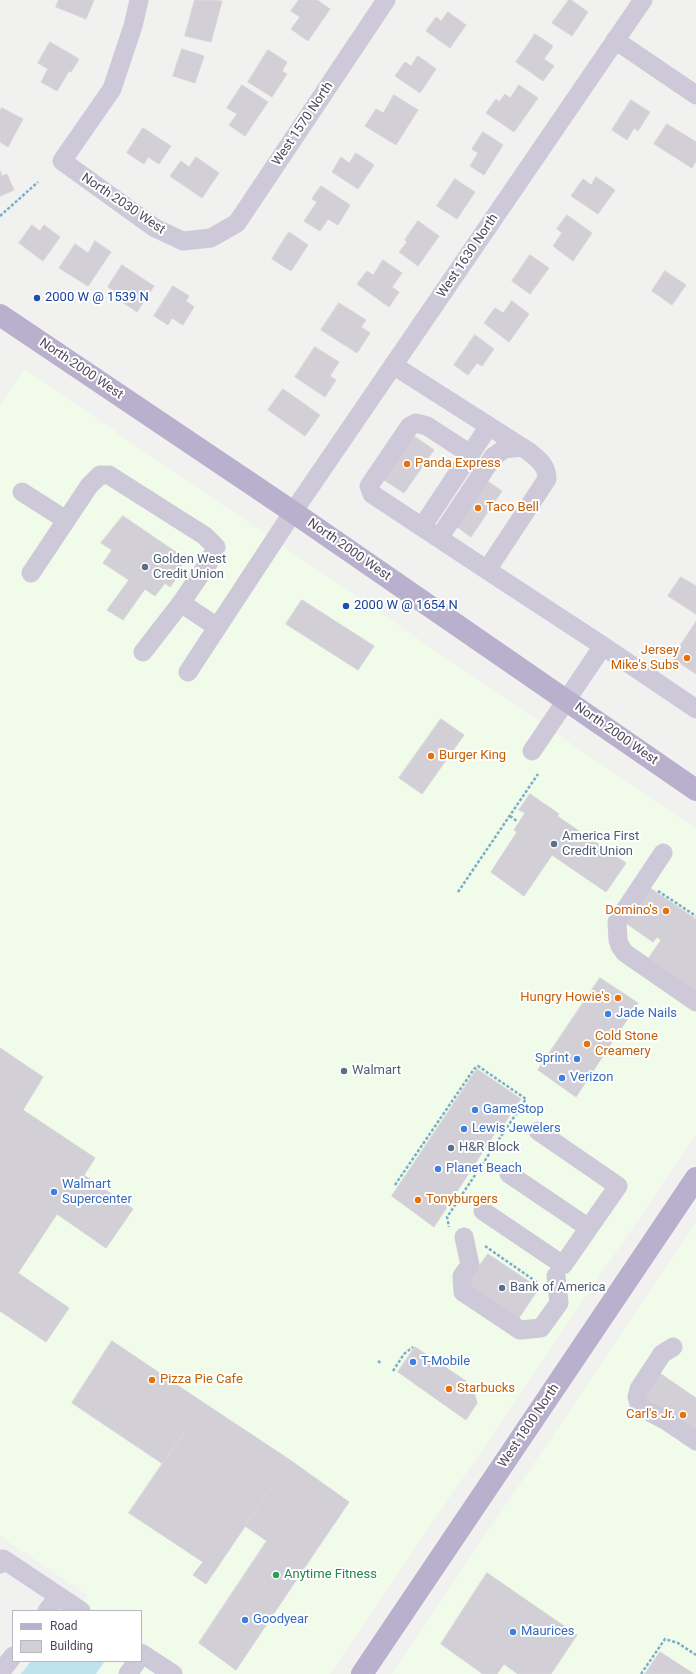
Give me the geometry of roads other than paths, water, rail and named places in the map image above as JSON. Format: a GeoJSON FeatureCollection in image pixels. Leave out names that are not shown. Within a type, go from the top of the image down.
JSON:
{"type":"FeatureCollection","features":[{"type":"Feature","properties":{"kind":"main road","name":"North 2000 West"},"geometry":{"type":"LineString","coordinates":[[0,315],[293,512],[696,790]]}},
{"type":"Feature","properties":{"kind":"main road","name":"West 1800 North"},"geometry":{"type":"LineString","coordinates":[[362,1674],[696,1178]]}},
{"type":"Feature","properties":{"kind":"street","name":"North 2030 West"},"geometry":{"type":"LineString","coordinates":[[139,0],[133,26],[112,89],[62,161],[155,228],[183,241],[211,238]]}},
{"type":"Feature","properties":{"kind":"street","name":"West 1570 North"},"geometry":{"type":"LineString","coordinates":[[211,238],[237,223],[386,0]]}},
{"type":"Feature","properties":{"kind":"street","name":"West 1630 North"},"geometry":{"type":"LineString","coordinates":[[188,672],[293,512],[643,0]]}},
{"type":"Feature","properties":{"kind":"street"},"geometry":{"type":"LineString","coordinates":[[615,40],[696,95]]}},
{"type":"Feature","properties":{"kind":"street"},"geometry":{"type":"LineString","coordinates":[[393,365],[522,447],[543,465],[547,472],[547,479],[487,570]]}},
{"type":"Feature","properties":{"kind":"street"},"geometry":{"type":"LineString","coordinates":[[470,454],[427,426],[419,423],[410,426],[369,486],[369,490],[372,494],[696,709]]}},
{"type":"Feature","properties":{"kind":"street"},"geometry":{"type":"LineString","coordinates":[[422,527],[489,426]]}},
{"type":"Feature","properties":{"kind":"street"},"geometry":{"type":"LineString","coordinates":[[439,538],[493,457],[504,449],[522,447]]}},
{"type":"Feature","properties":{"kind":"street"},"geometry":{"type":"LineString","coordinates":[[30,572],[89,486],[100,475],[109,475],[205,536],[216,547],[214,553],[181,603],[143,652]]}},
{"type":"Feature","properties":{"kind":"street"},"geometry":{"type":"LineString","coordinates":[[22,492],[66,520]]}},
{"type":"Feature","properties":{"kind":"street"},"geometry":{"type":"LineString","coordinates":[[181,603],[217,627]]}},
{"type":"Feature","properties":{"kind":"street"},"geometry":{"type":"LineString","coordinates":[[532,750],[603,646]]}},
{"type":"Feature","properties":{"kind":"street"},"geometry":{"type":"LineString","coordinates":[[663,853],[617,922],[616,930],[620,946],[625,953],[696,1002]]}},
{"type":"Feature","properties":{"kind":"street"},"geometry":{"type":"LineString","coordinates":[[483,1211],[563,1265],[618,1186],[538,1131]]}},
{"type":"Feature","properties":{"kind":"street"},"geometry":{"type":"LineString","coordinates":[[509,1174],[589,1228]]}},
{"type":"Feature","properties":{"kind":"street"},"geometry":{"type":"LineString","coordinates":[[456,1233],[470,1265],[462,1276],[463,1292],[520,1330],[541,1328],[559,1303],[548,1280]]}},
{"type":"Feature","properties":{"kind":"street"},"geometry":{"type":"LineString","coordinates":[[673,1347],[662,1354],[638,1389],[637,1397],[639,1404],[644,1409],[665,1420],[696,1440]]}},
{"type":"Feature","properties":{"kind":"street"},"geometry":{"type":"LineString","coordinates":[[1,1560],[80,1610]]}},
{"type":"Feature","properties":{"kind":"street"},"geometry":{"type":"LineString","coordinates":[[48,1610],[59,1596]]}},
{"type":"Feature","properties":{"kind":"street"},"geometry":{"type":"LineString","coordinates":[[0,1672],[12,1657]]}},
{"type":"Feature","properties":{"kind":"street"},"geometry":{"type":"LineString","coordinates":[[142,1657],[173,1674]]}},
{"type":"Feature","properties":{"kind":"street"},"geometry":{"type":"LineString","coordinates":[[128,1674],[136,1662]]}},
{"type":"Feature","properties":{"kind":"place","name":"2000 W @ 1539 N"},"geometry":{"type":"Point","coordinates":[37,298]}},
{"type":"Feature","properties":{"kind":"place","name":"Panda Express"},"geometry":{"type":"Point","coordinates":[407,464]}},
{"type":"Feature","properties":{"kind":"place","name":"Taco Bell"},"geometry":{"type":"Point","coordinates":[478,508]}},
{"type":"Feature","properties":{"kind":"place","name":"Golden West Credit Union"},"geometry":{"type":"Point","coordinates":[145,567]}},
{"type":"Feature","properties":{"kind":"place","name":"2000 W @ 1654 N"},"geometry":{"type":"Point","coordinates":[346,606]}},
{"type":"Feature","properties":{"kind":"place","name":"Jersey Mike's Subs"},"geometry":{"type":"Point","coordinates":[687,658]}},
{"type":"Feature","properties":{"kind":"place","name":"Burger King"},"geometry":{"type":"Point","coordinates":[431,756]}},
{"type":"Feature","properties":{"kind":"place","name":"America First Credit Union"},"geometry":{"type":"Point","coordinates":[554,844]}},
{"type":"Feature","properties":{"kind":"place","name":"Domino's"},"geometry":{"type":"Point","coordinates":[666,911]}},
{"type":"Feature","properties":{"kind":"place","name":"Hungry Howie's"},"geometry":{"type":"Point","coordinates":[618,998]}},
{"type":"Feature","properties":{"kind":"place","name":"Jade Nails"},"geometry":{"type":"Point","coordinates":[608,1014]}},
{"type":"Feature","properties":{"kind":"place","name":"Cold Stone Creamery"},"geometry":{"type":"Point","coordinates":[587,1044]}},
{"type":"Feature","properties":{"kind":"place","name":"Sprint"},"geometry":{"type":"Point","coordinates":[577,1059]}},
{"type":"Feature","properties":{"kind":"place","name":"Walmart"},"geometry":{"type":"Point","coordinates":[344,1071]}},
{"type":"Feature","properties":{"kind":"place","name":"Verizon"},"geometry":{"type":"Point","coordinates":[562,1078]}},
{"type":"Feature","properties":{"kind":"place","name":"GameStop"},"geometry":{"type":"Point","coordinates":[475,1110]}},
{"type":"Feature","properties":{"kind":"place","name":"Lewis Jewelers"},"geometry":{"type":"Point","coordinates":[464,1129]}},
{"type":"Feature","properties":{"kind":"place","name":"H&R Block"},"geometry":{"type":"Point","coordinates":[451,1148]}},
{"type":"Feature","properties":{"kind":"place","name":"Planet Beach"},"geometry":{"type":"Point","coordinates":[438,1169]}},
{"type":"Feature","properties":{"kind":"place","name":"Walmart Supercenter"},"geometry":{"type":"Point","coordinates":[54,1192]}},
{"type":"Feature","properties":{"kind":"place","name":"Tonyburgers"},"geometry":{"type":"Point","coordinates":[418,1200]}},
{"type":"Feature","properties":{"kind":"place","name":"Bank of America"},"geometry":{"type":"Point","coordinates":[502,1288]}},
{"type":"Feature","properties":{"kind":"place","name":"T-Mobile"},"geometry":{"type":"Point","coordinates":[413,1362]}},
{"type":"Feature","properties":{"kind":"place","name":"Pizza Pie Cafe"},"geometry":{"type":"Point","coordinates":[152,1380]}},
{"type":"Feature","properties":{"kind":"place","name":"Starbucks"},"geometry":{"type":"Point","coordinates":[449,1389]}},
{"type":"Feature","properties":{"kind":"place","name":"Carl's Jr."},"geometry":{"type":"Point","coordinates":[683,1415]}},
{"type":"Feature","properties":{"kind":"place","name":"Anytime Fitness"},"geometry":{"type":"Point","coordinates":[276,1575]}},
{"type":"Feature","properties":{"kind":"place","name":"Goodyear"},"geometry":{"type":"Point","coordinates":[245,1620]}},
{"type":"Feature","properties":{"kind":"place","name":"Maurices"},"geometry":{"type":"Point","coordinates":[513,1632]}}]}
